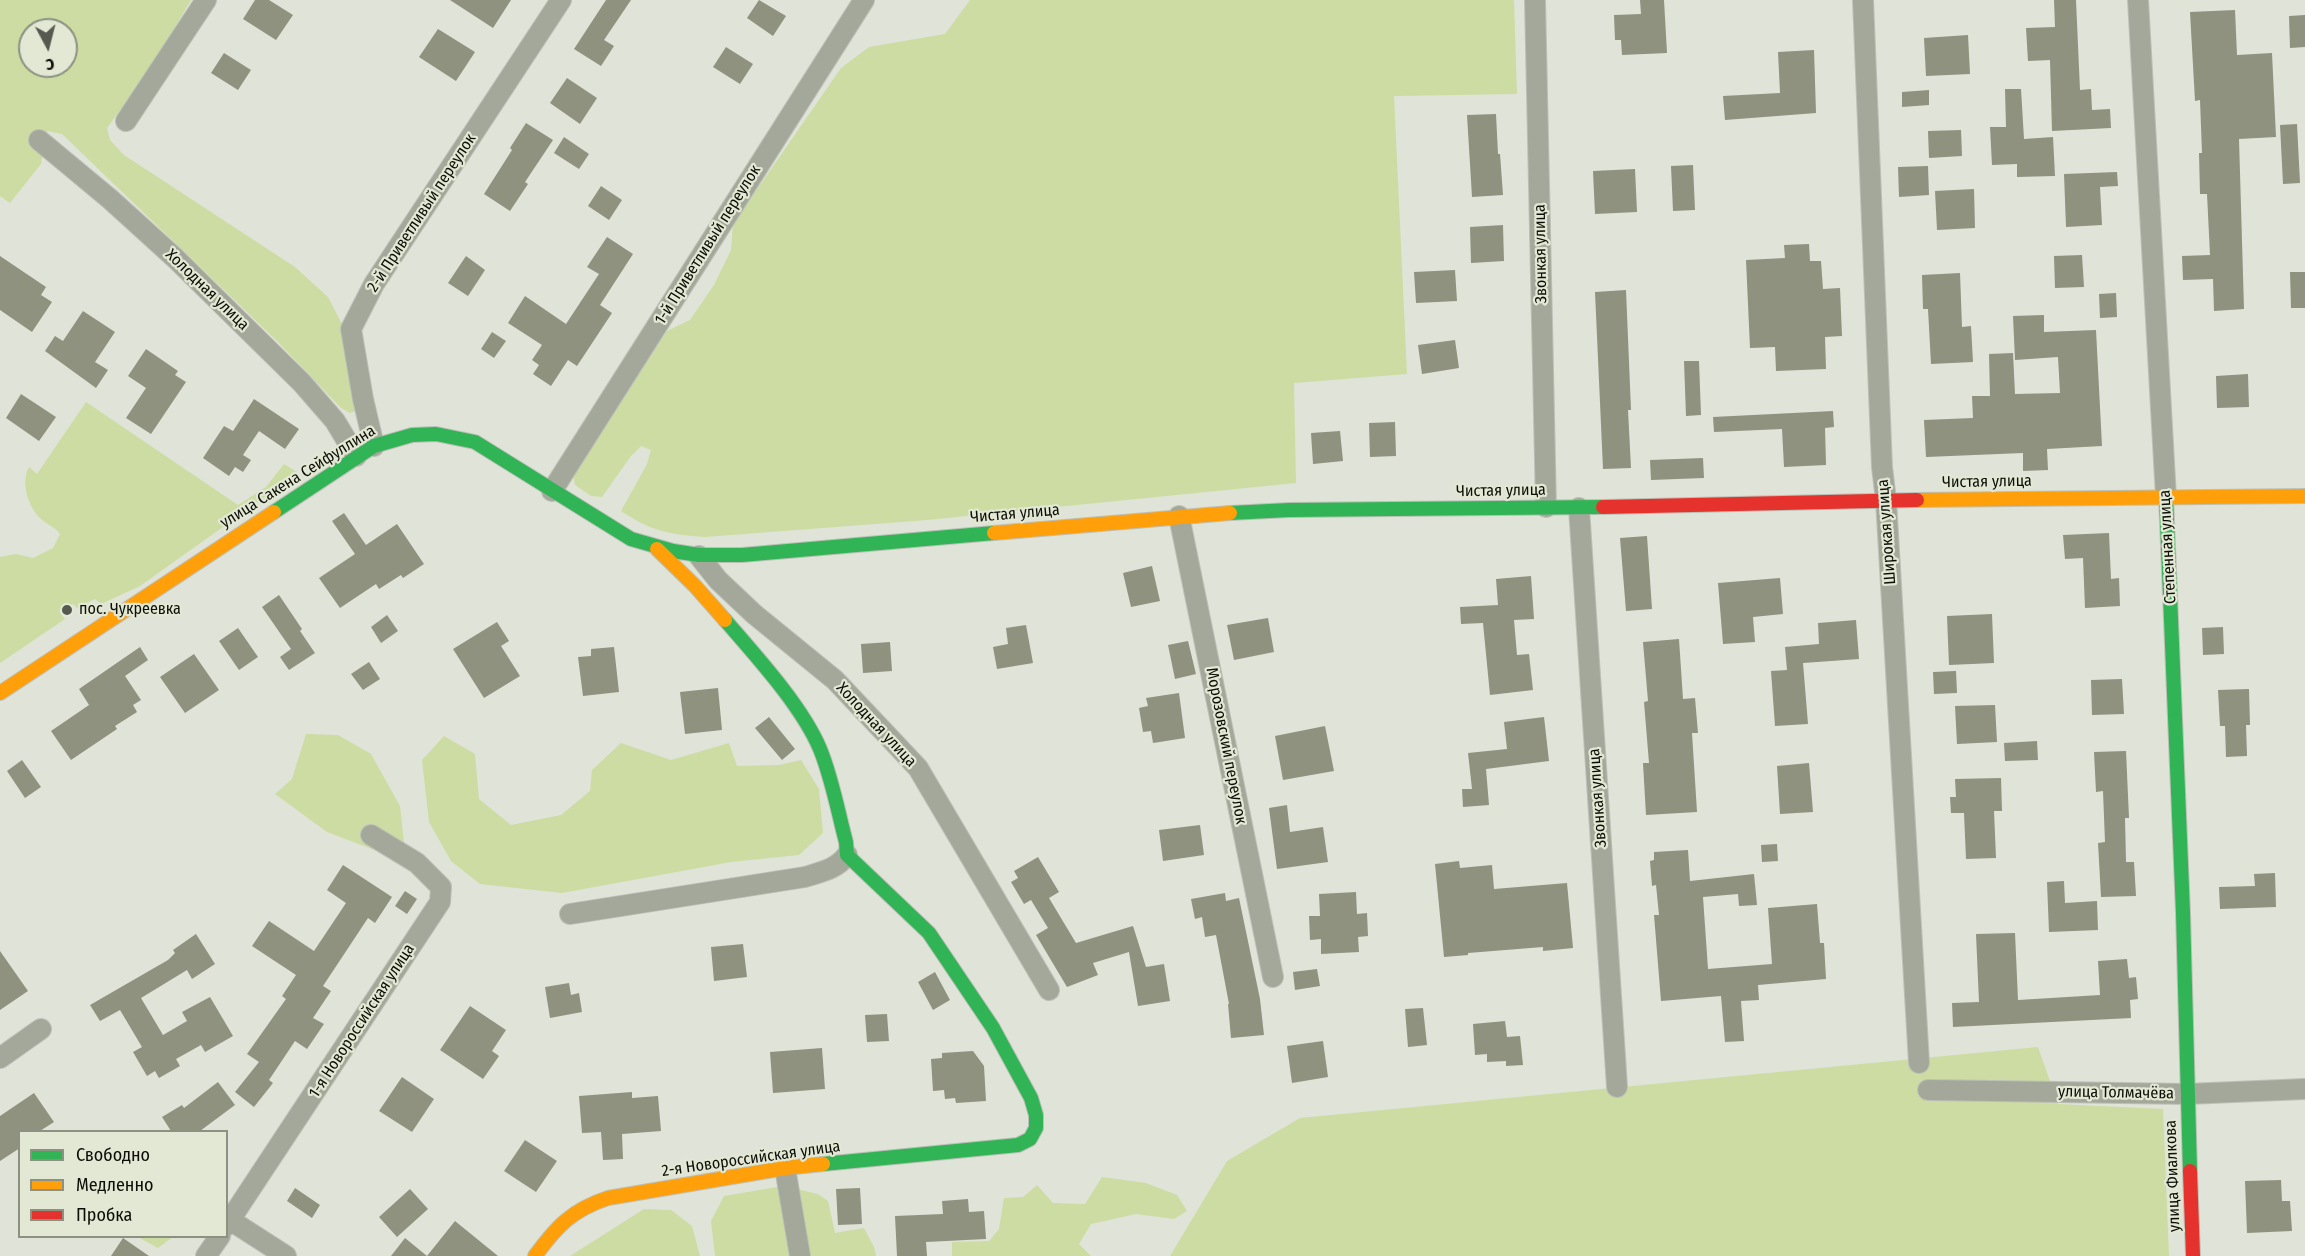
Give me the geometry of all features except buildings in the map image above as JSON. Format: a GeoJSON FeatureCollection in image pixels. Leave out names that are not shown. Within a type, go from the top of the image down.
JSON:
{"type":"FeatureCollection","features":[{"type":"Feature","properties":{"kind":"street"},"geometry":{"type":"LineString","coordinates":[[126,122],[206,0]]}},
{"type":"Feature","properties":{"kind":"street","name":"2-й Приветливый переулок"},"geometry":{"type":"LineString","coordinates":[[374,446],[363,399],[351,328],[374,284],[561,0]]}},
{"type":"Feature","properties":{"kind":"street","name":"1-й Приветливый переулок"},"geometry":{"type":"LineString","coordinates":[[552,491],[864,0]]}},
{"type":"Feature","properties":{"kind":"street","name":"Звонкая улица"},"geometry":{"type":"LineString","coordinates":[[1534,0],[1546,507]]}},
{"type":"Feature","properties":{"kind":"street","name":"Широкая улица"},"geometry":{"type":"LineString","coordinates":[[1863,0],[1881,455],[1886,500],[1919,1063]]}},
{"type":"Feature","properties":{"kind":"street","name":"Степенная улица"},"geometry":{"type":"LineString","coordinates":[[2138,0],[2166,497],[2183,913],[2187,1094]]}},
{"type":"Feature","properties":{"kind":"street","name":"Холодная улица"},"geometry":{"type":"LineString","coordinates":[[39,140],[110,199],[175,258],[302,383],[335,421],[356,456]]}},
{"type":"Feature","properties":{"kind":"street","name":"улица Сакена Сейфуллина"},"geometry":{"type":"LineString","coordinates":[[0,693],[356,456],[396,437],[422,433],[450,435],[475,442],[631,539],[657,549],[699,556]]}},
{"type":"Feature","properties":{"kind":"street","name":"Чистая улица"},"geometry":{"type":"LineString","coordinates":[[699,556],[742,555],[1179,516],[1289,510],[1579,508],[1886,500],[2305,496]]}},
{"type":"Feature","properties":{"kind":"street","name":"Звонкая улица"},"geometry":{"type":"LineString","coordinates":[[1579,508],[1617,1087]]}},
{"type":"Feature","properties":{"kind":"street","name":"Морозовский переулок"},"geometry":{"type":"LineString","coordinates":[[1179,516],[1273,977]]}},
{"type":"Feature","properties":{"kind":"street"},"geometry":{"type":"LineString","coordinates":[[570,914],[805,877],[829,870],[842,863],[847,855],[846,842],[821,751],[810,728],[752,651],[695,586],[657,549]]}},
{"type":"Feature","properties":{"kind":"street","name":"Холодная улица"},"geometry":{"type":"LineString","coordinates":[[699,556],[718,580],[754,614],[835,680],[918,768],[1049,990]]}},
{"type":"Feature","properties":{"kind":"street","name":"1-я Новороссийская улица"},"geometry":{"type":"LineString","coordinates":[[228,1225],[440,902],[441,887],[417,863],[371,835]]}},
{"type":"Feature","properties":{"kind":"street","name":"2-я Новороссийская улица"},"geometry":{"type":"LineString","coordinates":[[535,1256],[567,1217],[585,1205],[641,1191],[785,1168],[995,1149],[1018,1145],[1030,1139],[1036,1128],[1031,1098],[993,1028],[929,933],[847,855]]}},
{"type":"Feature","properties":{"kind":"street"},"geometry":{"type":"LineString","coordinates":[[0,1058],[40,1029]]}},
{"type":"Feature","properties":{"kind":"street","name":"улица Толмачёва"},"geometry":{"type":"LineString","coordinates":[[1928,1090],[2187,1094],[2305,1089]]}},
{"type":"Feature","properties":{"kind":"street","name":"улица Фиалкова"},"geometry":{"type":"LineString","coordinates":[[2187,1094],[2193,1256]]}},
{"type":"Feature","properties":{"kind":"street"},"geometry":{"type":"LineString","coordinates":[[785,1168],[800,1256]]}},
{"type":"Feature","properties":{"kind":"street"},"geometry":{"type":"LineString","coordinates":[[228,1229],[286,1256]]}},
{"type":"Feature","properties":{"kind":"street","name":"1-я Новороссийская улица"},"geometry":{"type":"LineString","coordinates":[[207,1256],[219,1238]]}},
{"type":"Feature","properties":{"kind":"green space"},"geometry":{"type":"Polygon","coordinates":[[[0,0],[191,0],[153,65],[107,128],[110,140],[124,155],[295,267],[328,297],[344,328],[356,411],[350,413],[341,408],[278,342],[62,134],[47,131],[41,164],[10,203],[0,196],[0,0]]]}},
{"type":"Feature","properties":{"kind":"green space"},"geometry":{"type":"Polygon","coordinates":[[[970,0],[1514,0],[1517,94],[1394,96],[1407,374],[1294,383],[1296,483],[927,520],[705,537],[661,531],[642,524],[621,511],[647,464],[651,450],[641,446],[631,456],[602,497],[591,496],[575,485],[573,474],[667,331],[690,320],[714,285],[731,250],[733,224],[841,68],[869,47],[945,34],[970,0]]]}},
{"type":"Feature","properties":{"kind":"green space"},"geometry":{"type":"Polygon","coordinates":[[[86,402],[238,505],[266,487],[284,464],[297,472],[140,586],[101,604],[95,599],[77,608],[73,604],[59,611],[65,619],[0,663],[0,557],[16,554],[33,558],[53,548],[60,534],[34,511],[26,492],[25,479],[29,467],[37,474],[86,402]]]}},
{"type":"Feature","properties":{"kind":"green space"},"geometry":{"type":"Polygon","coordinates":[[[306,734],[338,735],[371,754],[400,806],[406,862],[327,832],[275,794],[292,779],[306,734]]]}},
{"type":"Feature","properties":{"kind":"green space"},"geometry":{"type":"Polygon","coordinates":[[[444,736],[475,754],[479,799],[511,825],[561,815],[590,791],[592,770],[621,743],[671,760],[729,743],[737,766],[779,765],[801,760],[819,789],[823,833],[799,855],[731,862],[562,893],[480,884],[451,861],[429,822],[422,760],[444,736]]]}},
{"type":"Feature","properties":{"kind":"green space"},"geometry":{"type":"Polygon","coordinates":[[[2038,1047],[2058,1104],[2163,1109],[2169,1256],[1170,1256],[1227,1161],[1300,1118],[2038,1047]]]}},
{"type":"Feature","properties":{"kind":"green space"},"geometry":{"type":"Polygon","coordinates":[[[1102,1177],[1146,1183],[1177,1195],[1187,1211],[1174,1219],[1136,1214],[1091,1224],[1079,1244],[1091,1256],[952,1256],[952,1242],[989,1241],[999,1229],[1004,1198],[1023,1197],[1037,1185],[1053,1203],[1085,1204],[1102,1177]]]}},
{"type":"Feature","properties":{"kind":"green space"},"geometry":{"type":"Polygon","coordinates":[[[783,1186],[818,1194],[828,1201],[835,1233],[864,1228],[876,1256],[715,1256],[711,1221],[724,1196],[783,1186]]]}},
{"type":"Feature","properties":{"kind":"green space"},"geometry":{"type":"Polygon","coordinates":[[[644,1209],[671,1210],[692,1226],[700,1256],[570,1256],[644,1209]]]}},
{"type":"Feature","properties":{"kind":"green space"},"geometry":{"type":"Polygon","coordinates":[[[140,1238],[172,1238],[158,1248],[140,1238]]]}},
{"type":"Feature","properties":{"kind":"traffic: fast"},"geometry":{"type":"LineString","coordinates":[[274,512],[374,446],[412,435],[436,434],[475,442],[631,539],[673,551],[699,555],[742,555],[994,533]]}},
{"type":"Feature","properties":{"kind":"traffic: fast"},"geometry":{"type":"LineString","coordinates":[[2166,497],[2183,913],[2190,1171]]}},
{"type":"Feature","properties":{"kind":"traffic: fast"},"geometry":{"type":"LineString","coordinates":[[1230,513],[1289,510],[1603,507]]}},
{"type":"Feature","properties":{"kind":"traffic: fast"},"geometry":{"type":"LineString","coordinates":[[725,620],[777,682],[812,733],[831,783],[846,842],[847,855],[929,933],[993,1028],[1031,1098],[1036,1115],[1036,1128],[1030,1139],[1018,1145],[823,1164]]}},
{"type":"Feature","properties":{"kind":"traffic: slow"},"geometry":{"type":"LineString","coordinates":[[1917,500],[2305,496]]}},
{"type":"Feature","properties":{"kind":"traffic: slow"},"geometry":{"type":"LineString","coordinates":[[0,693],[274,512]]}},
{"type":"Feature","properties":{"kind":"traffic: slow"},"geometry":{"type":"LineString","coordinates":[[994,533],[1230,513]]}},
{"type":"Feature","properties":{"kind":"traffic: slow"},"geometry":{"type":"LineString","coordinates":[[657,549],[695,586],[725,620]]}},
{"type":"Feature","properties":{"kind":"traffic: slow"},"geometry":{"type":"LineString","coordinates":[[535,1256],[566,1220],[584,1208],[608,1198],[785,1168],[823,1164]]}},
{"type":"Feature","properties":{"kind":"traffic: jam"},"geometry":{"type":"LineString","coordinates":[[1603,507],[1917,500]]}},
{"type":"Feature","properties":{"kind":"traffic: jam"},"geometry":{"type":"LineString","coordinates":[[2190,1171],[2193,1256]]}},
{"type":"Feature","properties":{"kind":"place","name":"пос. Чукреевка"},"geometry":{"type":"Point","coordinates":[67,610]}}]}
